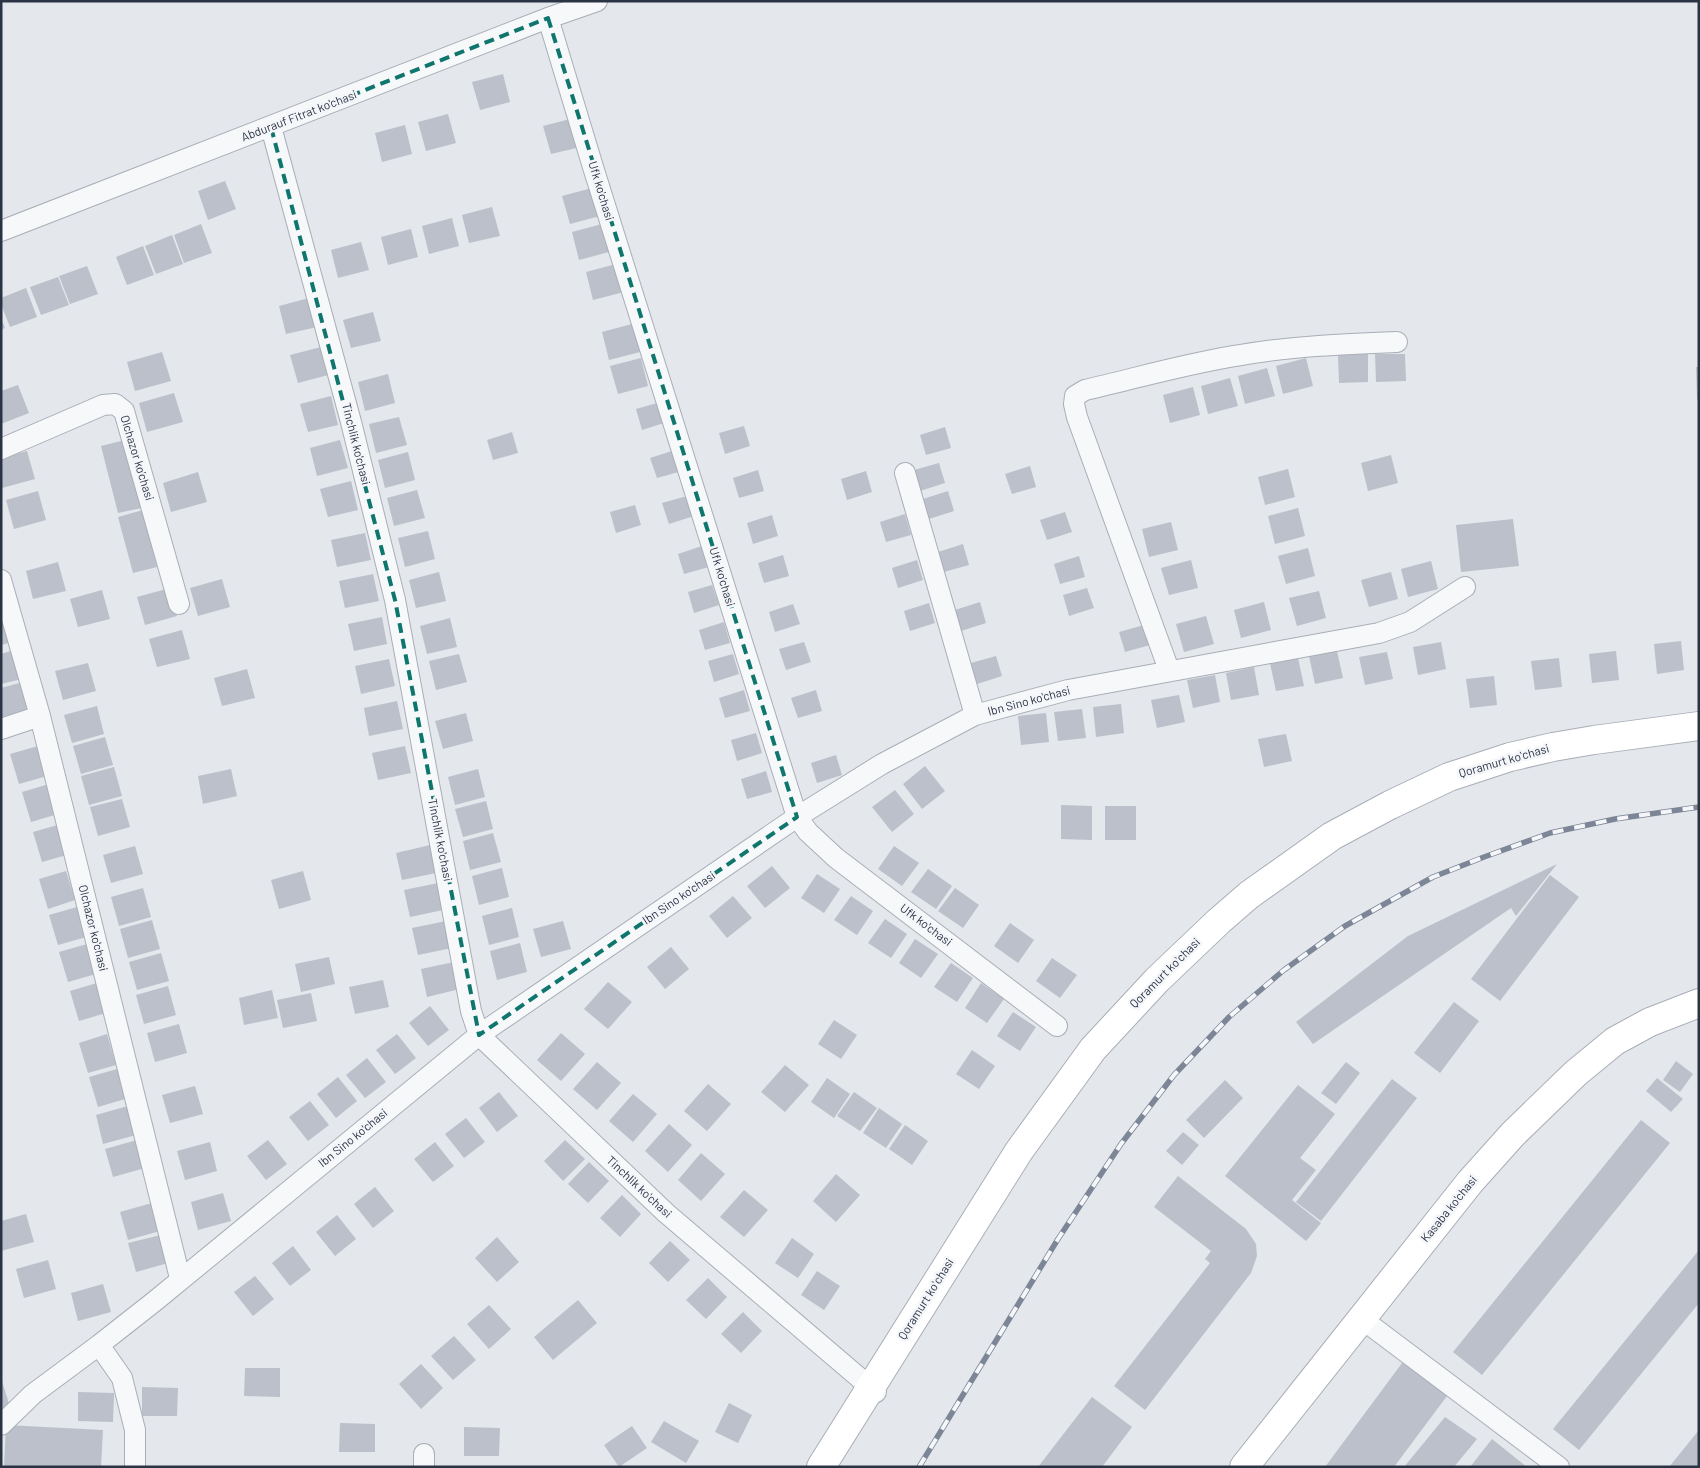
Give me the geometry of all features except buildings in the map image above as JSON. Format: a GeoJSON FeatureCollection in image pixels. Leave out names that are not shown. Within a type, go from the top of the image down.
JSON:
{"type":"FeatureCollection","features":[{"type":"Feature","properties":{"kind":"main road","name":"Qoramurt koʻchasi"},"geometry":{"type":"LineString","coordinates":[[829,1467],[873,1390],[1019,1150],[1093,1049],[1157,980],[1218,921],[1249,895],[1332,836],[1382,808],[1449,777],[1510,757],[1552,747],[1699,726]]}},
{"type":"Feature","properties":{"kind":"main road","name":"Qoramurt koʻchasi"},"geometry":{"type":"LineString","coordinates":[[820,1467],[873,1390],[1028,1152],[1090,1068],[1130,1020],[1159,990],[1251,904],[1285,878],[1365,826],[1450,786],[1512,765],[1554,754],[1699,735]]}},
{"type":"Feature","properties":{"kind":"main road","name":"Kasaba ko'chasi"},"geometry":{"type":"LineString","coordinates":[[1244,1467],[1492,1156],[1558,1090],[1616,1041],[1650,1022],[1699,1002]]}},
{"type":"Feature","properties":{"kind":"street","name":"Abdurauf Fitrat ko'chasi"},"geometry":{"type":"LineString","coordinates":[[1,231],[548,18],[597,1]]}},
{"type":"Feature","properties":{"kind":"street","name":"Ufk ko'chasi"},"geometry":{"type":"LineString","coordinates":[[548,18],[797,817],[808,832],[836,858],[1057,1026]]}},
{"type":"Feature","properties":{"kind":"street","name":"Tinchlik ko'chasi"},"geometry":{"type":"LineString","coordinates":[[271,126],[351,422],[395,600],[471,1011],[479,1035],[666,1213],[873,1390]]}},
{"type":"Feature","properties":{"kind":"street"},"geometry":{"type":"LineString","coordinates":[[1169,670],[1077,417],[1074,404],[1075,396],[1085,390],[1190,364],[1242,355],[1309,346],[1397,342]]}},
{"type":"Feature","properties":{"kind":"street","name":"Olchazor ko'chasi"},"geometry":{"type":"LineString","coordinates":[[1,449],[103,405],[115,404],[124,411],[179,604]]}},
{"type":"Feature","properties":{"kind":"street"},"geometry":{"type":"LineString","coordinates":[[905,473],[975,715]]}},
{"type":"Feature","properties":{"kind":"street","name":"Olchazor ko'chasi"},"geometry":{"type":"LineString","coordinates":[[1,580],[40,716],[180,1278]]}},
{"type":"Feature","properties":{"kind":"street","name":"Ibn Sino ko'chasi"},"geometry":{"type":"LineString","coordinates":[[1,1425],[34,1394],[99,1345],[479,1035],[797,817],[882,764],[975,715],[1068,690],[1379,633],[1410,622],[1465,587]]}},
{"type":"Feature","properties":{"kind":"street"},"geometry":{"type":"LineString","coordinates":[[1,729],[40,716]]}},
{"type":"Feature","properties":{"kind":"street"},"geometry":{"type":"LineString","coordinates":[[1362,1319],[1558,1467]]}},
{"type":"Feature","properties":{"kind":"street"},"geometry":{"type":"LineString","coordinates":[[99,1345],[122,1378],[135,1430],[135,1467]]}},
{"type":"Feature","properties":{"kind":"highlighted area"},"geometry":{"type":"Polygon","coordinates":[[[548,18],[797,817],[479,1035],[395,600],[271,127],[548,18]]]}},
{"type":"Feature","properties":{"kind":"railway"},"geometry":{"type":"LineString","coordinates":[[919,1467],[1058,1239],[1121,1144],[1174,1075],[1229,1017],[1284,970],[1345,926],[1433,877],[1550,833],[1615,819],[1699,807]]}}]}
